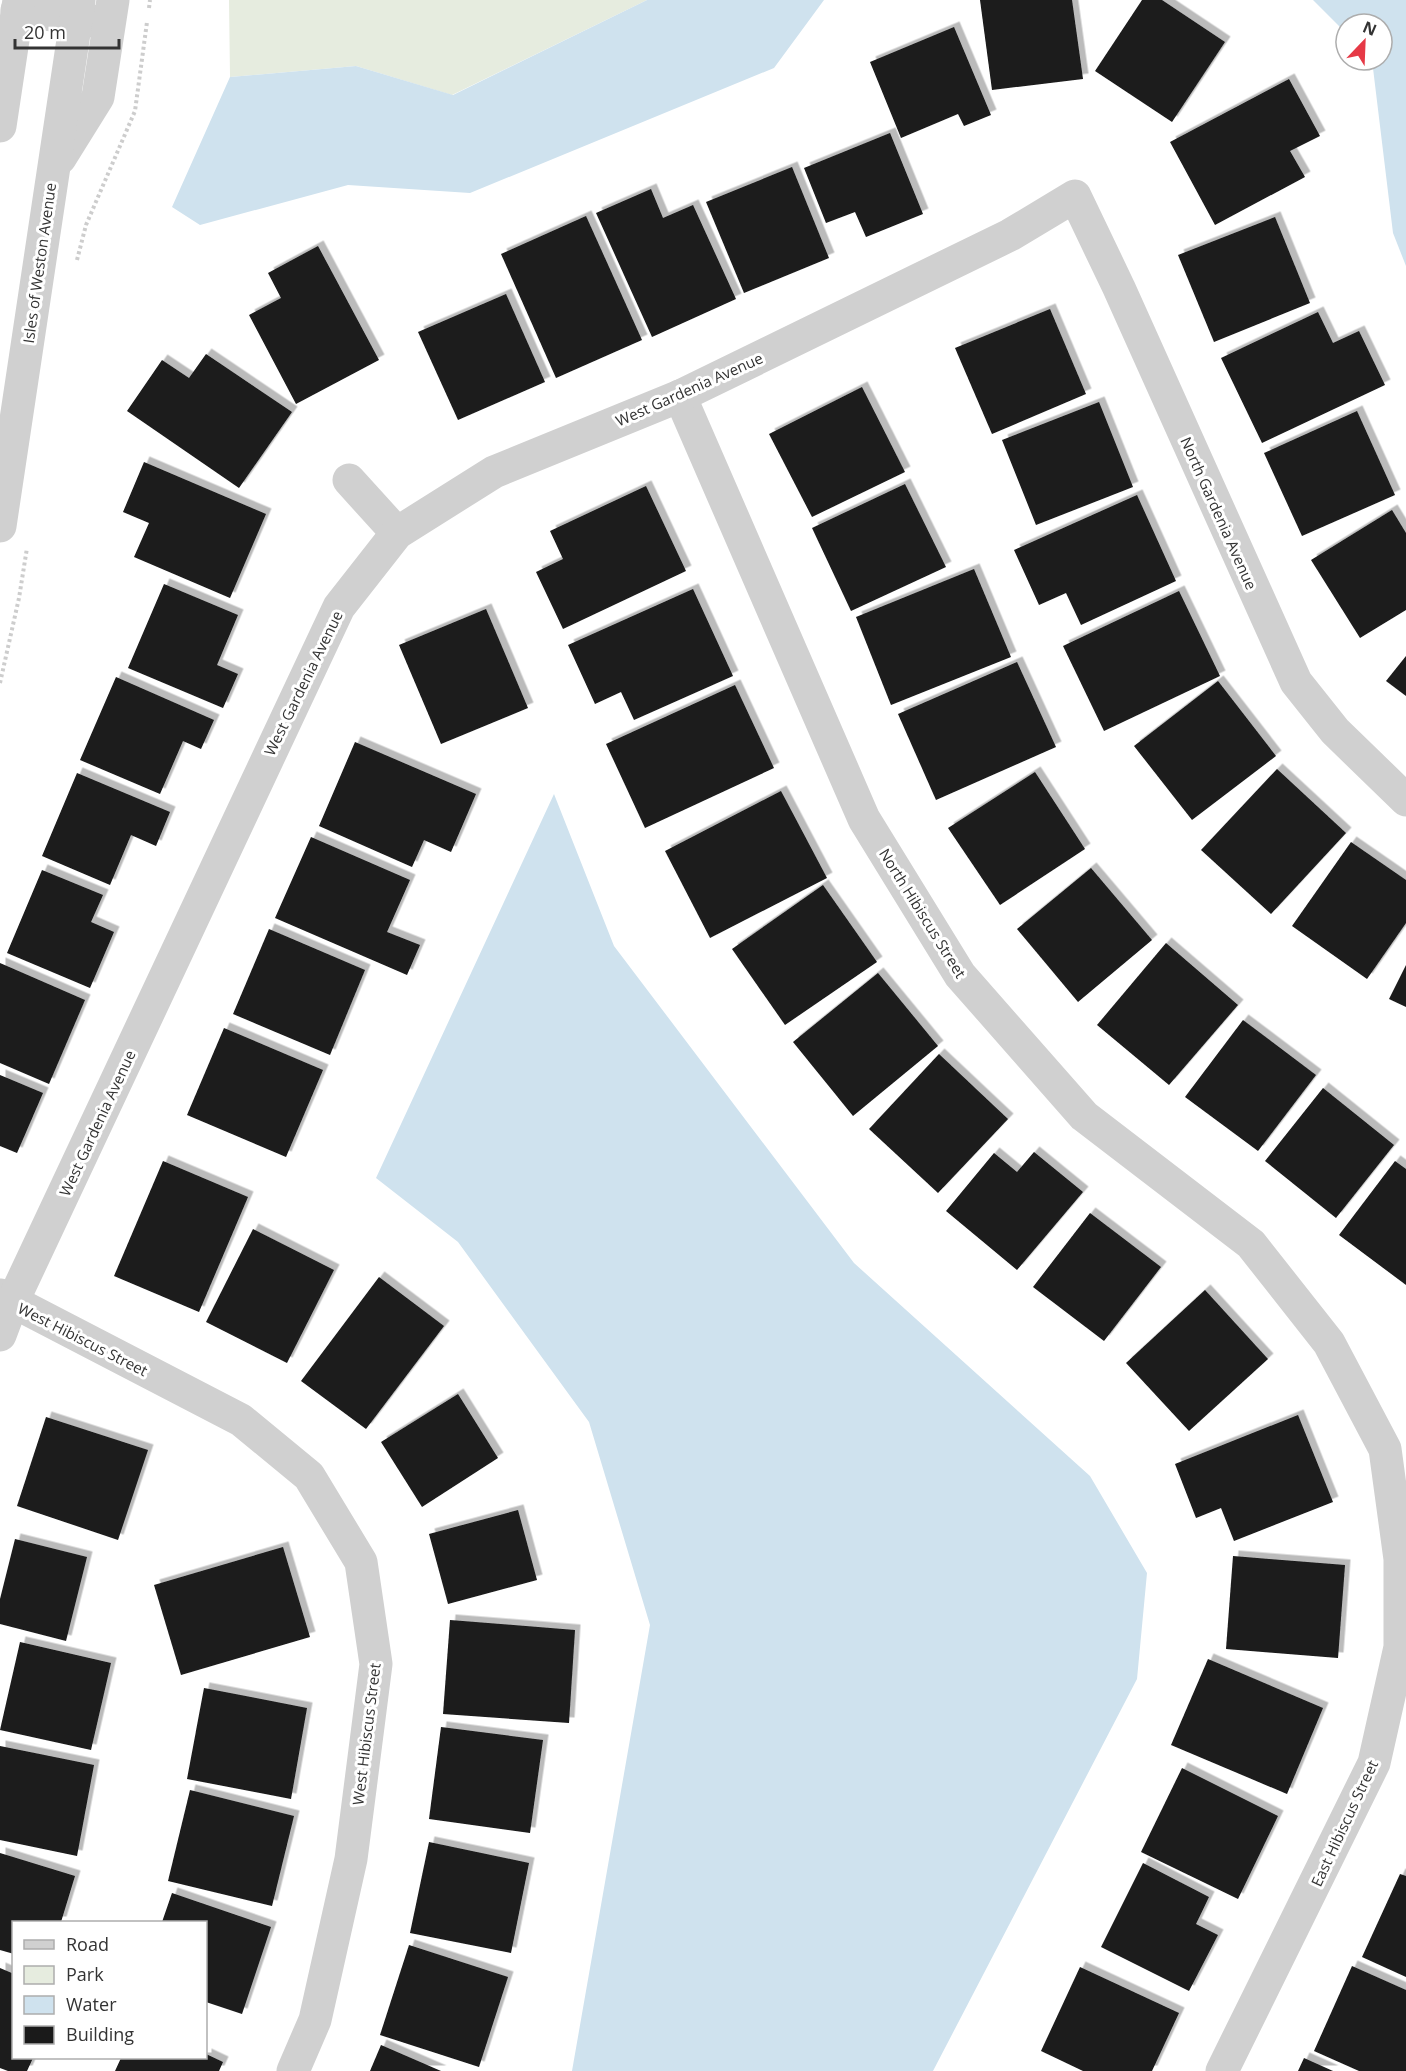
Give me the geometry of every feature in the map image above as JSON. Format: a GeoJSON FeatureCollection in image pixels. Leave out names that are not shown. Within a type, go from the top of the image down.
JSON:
{"type":"FeatureCollection","features":[{"type":"Feature","properties":{"kind":"street"},"geometry":{"type":"LineString","coordinates":[[0,126],[18,5],[111,12],[98,97],[52,170]]}},
{"type":"Feature","properties":{"kind":"street","name":"Isles of Weston Avenue"},"geometry":{"type":"LineString","coordinates":[[14,534],[52,170],[78,9]]}},
{"type":"Feature","properties":{"kind":"street","name":"West Gardenia Avenue"},"geometry":{"type":"LineString","coordinates":[[0,1335],[6,1299],[339,607],[397,533],[494,472],[680,396],[1010,235],[1075,196]]}},
{"type":"Feature","properties":{"kind":"street","name":"North Gardenia Avenue"},"geometry":{"type":"LineString","coordinates":[[1075,196],[1119,288],[1296,682],[1335,731],[1406,800]]}},
{"type":"Feature","properties":{"kind":"street","name":"North Hibiscus Street"},"geometry":{"type":"LineString","coordinates":[[680,396],[864,819],[960,975],[1084,1116],[1251,1244],[1329,1343],[1396,1446]]}},
{"type":"Feature","properties":{"kind":"street"},"geometry":{"type":"LineString","coordinates":[[348,480],[397,533]]}},
{"type":"Feature","properties":{"kind":"street","name":"West Hibiscus Street"},"geometry":{"type":"LineString","coordinates":[[6,1299],[241,1420],[309,1476],[362,1562],[376,1664],[351,1859],[315,2020],[293,2071]]}},
{"type":"Feature","properties":{"kind":"street","name":"East Hibiscus Street"},"geometry":{"type":"LineString","coordinates":[[1222,2071],[1374,1763],[1400,1647],[1396,1446]]}},
{"type":"Feature","properties":{"kind":"path"},"geometry":{"type":"LineString","coordinates":[[75,269],[86,225],[135,111],[150,0]]}},
{"type":"Feature","properties":{"kind":"path"},"geometry":{"type":"LineString","coordinates":[[0,683],[19,598],[14,534]]}},
{"type":"Feature","properties":{"kind":"green space"},"geometry":{"type":"Polygon","coordinates":[[[229,0],[647,0],[452,95],[356,66],[230,77],[229,0]]]}},
{"type":"Feature","properties":{"kind":"water"},"geometry":{"type":"Polygon","coordinates":[[[647,0],[824,0],[774,68],[470,193],[348,185],[200,225],[172,207],[230,77],[356,66],[453,95],[647,0]]]}},
{"type":"Feature","properties":{"kind":"water"},"geometry":{"type":"Polygon","coordinates":[[[1313,0],[1406,0],[1406,266],[1393,233],[1373,72],[1394,72],[1394,12],[1334,12],[1334,21],[1313,0]]]}},
{"type":"Feature","properties":{"kind":"water"},"geometry":{"type":"Polygon","coordinates":[[[554,794],[614,946],[854,1263],[1090,1476],[1147,1573],[1137,1679],[933,2071],[572,2071],[650,1625],[589,1422],[458,1242],[376,1178],[554,794]]]}},
{"type":"Feature","properties":{"kind":"building"},"geometry":{"type":"Polygon","coordinates":[[[980,0],[1072,0],[1083,79],[992,90],[980,0]]]}},
{"type":"Feature","properties":{"kind":"building"},"geometry":{"type":"Polygon","coordinates":[[[1142,0],[1162,0],[1225,42],[1172,122],[1095,71],[1142,0]]]}},
{"type":"Feature","properties":{"kind":"building"},"geometry":{"type":"Polygon","coordinates":[[[954,27],[991,115],[964,126],[958,114],[901,138],[870,62],[954,27]]]}},
{"type":"Feature","properties":{"kind":"building"},"geometry":{"type":"Polygon","coordinates":[[[1289,79],[1320,136],[1290,151],[1305,177],[1215,225],[1170,142],[1289,79]]]}},
{"type":"Feature","properties":{"kind":"building"},"geometry":{"type":"Polygon","coordinates":[[[890,133],[923,214],[866,237],[855,212],[826,223],[804,168],[890,133]]]}},
{"type":"Feature","properties":{"kind":"building"},"geometry":{"type":"Polygon","coordinates":[[[792,167],[829,258],[744,293],[706,202],[792,167]]]}},
{"type":"Feature","properties":{"kind":"building"},"geometry":{"type":"Polygon","coordinates":[[[651,189],[663,218],[693,205],[736,299],[652,337],[596,213],[651,189]]]}},
{"type":"Feature","properties":{"kind":"building"},"geometry":{"type":"Polygon","coordinates":[[[586,216],[642,340],[556,378],[501,254],[586,216]]]}},
{"type":"Feature","properties":{"kind":"building"},"geometry":{"type":"Polygon","coordinates":[[[1275,217],[1310,303],[1214,342],[1178,255],[1275,217]]]}},
{"type":"Feature","properties":{"kind":"building"},"geometry":{"type":"Polygon","coordinates":[[[318,246],[379,360],[296,404],[249,315],[281,298],[268,273],[318,246]]]}},
{"type":"Feature","properties":{"kind":"building"},"geometry":{"type":"Polygon","coordinates":[[[506,294],[545,382],[458,420],[418,332],[506,294]]]}},
{"type":"Feature","properties":{"kind":"building"},"geometry":{"type":"Polygon","coordinates":[[[1050,309],[1086,394],[992,434],[955,348],[1050,309]]]}},
{"type":"Feature","properties":{"kind":"building"},"geometry":{"type":"Polygon","coordinates":[[[1318,312],[1333,343],[1359,331],[1385,385],[1262,443],[1221,358],[1318,312]]]}},
{"type":"Feature","properties":{"kind":"building"},"geometry":{"type":"Polygon","coordinates":[[[206,354],[292,412],[239,488],[127,411],[162,360],[189,378],[206,354]]]}},
{"type":"Feature","properties":{"kind":"building"},"geometry":{"type":"Polygon","coordinates":[[[862,387],[905,472],[812,517],[769,434],[862,387]]]}},
{"type":"Feature","properties":{"kind":"building"},"geometry":{"type":"Polygon","coordinates":[[[1099,402],[1133,487],[1036,525],[1002,440],[1099,402]]]}},
{"type":"Feature","properties":{"kind":"building"},"geometry":{"type":"Polygon","coordinates":[[[1357,411],[1395,495],[1302,536],[1264,453],[1357,411]]]}},
{"type":"Feature","properties":{"kind":"building"},"geometry":{"type":"Polygon","coordinates":[[[144,462],[266,514],[230,598],[134,557],[149,523],[123,512],[144,462]]]}},
{"type":"Feature","properties":{"kind":"building"},"geometry":{"type":"Polygon","coordinates":[[[905,484],[946,567],[851,611],[812,528],[905,484]]]}},
{"type":"Feature","properties":{"kind":"building"},"geometry":{"type":"Polygon","coordinates":[[[646,486],[686,571],[563,629],[536,572],[563,559],[550,531],[646,486]]]}},
{"type":"Feature","properties":{"kind":"building"},"geometry":{"type":"Polygon","coordinates":[[[1137,495],[1176,581],[1081,625],[1066,593],[1039,605],[1014,550],[1137,495]]]}},
{"type":"Feature","properties":{"kind":"building"},"geometry":{"type":"Polygon","coordinates":[[[1392,510],[1406,533],[1406,610],[1360,638],[1311,560],[1392,510]]]}},
{"type":"Feature","properties":{"kind":"building"},"geometry":{"type":"Polygon","coordinates":[[[974,569],[1011,657],[891,705],[856,617],[974,569]]]}},
{"type":"Feature","properties":{"kind":"building"},"geometry":{"type":"Polygon","coordinates":[[[164,584],[238,615],[217,665],[238,674],[223,708],[128,668],[164,584]]]}},
{"type":"Feature","properties":{"kind":"building"},"geometry":{"type":"Polygon","coordinates":[[[693,589],[733,676],[634,720],[621,692],[595,704],[568,645],[693,589]]]}},
{"type":"Feature","properties":{"kind":"building"},"geometry":{"type":"Polygon","coordinates":[[[1179,591],[1220,676],[1104,731],[1063,646],[1179,591]]]}},
{"type":"Feature","properties":{"kind":"building"},"geometry":{"type":"Polygon","coordinates":[[[486,609],[528,708],[441,744],[399,645],[486,609]]]}},
{"type":"Feature","properties":{"kind":"building"},"geometry":{"type":"Polygon","coordinates":[[[1406,656],[1406,696],[1386,681],[1406,656]]]}},
{"type":"Feature","properties":{"kind":"building"},"geometry":{"type":"Polygon","coordinates":[[[1017,662],[1056,747],[936,800],[898,714],[1017,662]]]}},
{"type":"Feature","properties":{"kind":"building"},"geometry":{"type":"Polygon","coordinates":[[[116,677],[214,720],[201,749],[183,741],[160,794],[80,760],[116,677]]]}},
{"type":"Feature","properties":{"kind":"building"},"geometry":{"type":"Polygon","coordinates":[[[1218,681],[1276,756],[1192,820],[1134,746],[1218,681]]]}},
{"type":"Feature","properties":{"kind":"building"},"geometry":{"type":"Polygon","coordinates":[[[735,685],[774,768],[645,828],[606,744],[735,685]]]}},
{"type":"Feature","properties":{"kind":"building"},"geometry":{"type":"Polygon","coordinates":[[[355,742],[476,794],[451,852],[424,840],[412,867],[319,826],[355,742]]]}},
{"type":"Feature","properties":{"kind":"building"},"geometry":{"type":"Polygon","coordinates":[[[1277,769],[1346,833],[1271,914],[1201,850],[1277,769]]]}},
{"type":"Feature","properties":{"kind":"building"},"geometry":{"type":"Polygon","coordinates":[[[1035,772],[1085,849],[1000,905],[948,828],[1035,772]]]}},
{"type":"Feature","properties":{"kind":"building"},"geometry":{"type":"Polygon","coordinates":[[[77,773],[170,812],[156,846],[131,835],[110,885],[42,856],[77,773]]]}},
{"type":"Feature","properties":{"kind":"building"},"geometry":{"type":"Polygon","coordinates":[[[781,791],[827,878],[710,938],[665,851],[781,791]]]}},
{"type":"Feature","properties":{"kind":"building"},"geometry":{"type":"Polygon","coordinates":[[[311,837],[410,880],[387,932],[420,945],[407,975],[275,918],[311,837]]]}},
{"type":"Feature","properties":{"kind":"building"},"geometry":{"type":"Polygon","coordinates":[[[1351,842],[1406,880],[1406,923],[1367,979],[1292,926],[1351,842]]]}},
{"type":"Feature","properties":{"kind":"building"},"geometry":{"type":"Polygon","coordinates":[[[1091,868],[1152,940],[1078,1002],[1017,929],[1091,868]]]}},
{"type":"Feature","properties":{"kind":"building"},"geometry":{"type":"Polygon","coordinates":[[[42,870],[103,895],[91,922],[114,932],[90,988],[7,953],[42,870]]]}},
{"type":"Feature","properties":{"kind":"building"},"geometry":{"type":"Polygon","coordinates":[[[823,885],[877,962],[785,1025],[732,949],[823,885]]]}},
{"type":"Feature","properties":{"kind":"building"},"geometry":{"type":"Polygon","coordinates":[[[269,929],[365,970],[330,1055],[233,1014],[269,929]]]}},
{"type":"Feature","properties":{"kind":"building"},"geometry":{"type":"Polygon","coordinates":[[[1166,943],[1238,1005],[1169,1085],[1097,1025],[1166,943]]]}},
{"type":"Feature","properties":{"kind":"building"},"geometry":{"type":"Polygon","coordinates":[[[0,963],[85,1000],[49,1084],[0,1063],[0,963]]]}},
{"type":"Feature","properties":{"kind":"building"},"geometry":{"type":"Polygon","coordinates":[[[1406,965],[1406,1007],[1389,999],[1406,965]]]}},
{"type":"Feature","properties":{"kind":"building"},"geometry":{"type":"Polygon","coordinates":[[[878,973],[938,1046],[853,1116],[793,1042],[878,973]]]}},
{"type":"Feature","properties":{"kind":"building"},"geometry":{"type":"Polygon","coordinates":[[[1243,1020],[1316,1075],[1258,1151],[1185,1097],[1243,1020]]]}},
{"type":"Feature","properties":{"kind":"building"},"geometry":{"type":"Polygon","coordinates":[[[224,1028],[323,1070],[286,1157],[187,1115],[224,1028]]]}},
{"type":"Feature","properties":{"kind":"building"},"geometry":{"type":"Polygon","coordinates":[[[939,1054],[1008,1119],[938,1193],[869,1129],[939,1054]]]}},
{"type":"Feature","properties":{"kind":"building"},"geometry":{"type":"Polygon","coordinates":[[[0,1075],[43,1093],[17,1153],[0,1146],[0,1075]]]}},
{"type":"Feature","properties":{"kind":"building"},"geometry":{"type":"Polygon","coordinates":[[[1323,1088],[1394,1145],[1336,1218],[1265,1161],[1323,1088]]]}},
{"type":"Feature","properties":{"kind":"building"},"geometry":{"type":"Polygon","coordinates":[[[1034,1152],[1083,1192],[1017,1270],[946,1211],[994,1153],[1017,1172],[1034,1152]]]}},
{"type":"Feature","properties":{"kind":"building"},"geometry":{"type":"Polygon","coordinates":[[[163,1161],[248,1197],[199,1312],[114,1276],[163,1161]]]}},
{"type":"Feature","properties":{"kind":"building"},"geometry":{"type":"Polygon","coordinates":[[[1395,1161],[1406,1169],[1406,1285],[1339,1235],[1395,1161]]]}},
{"type":"Feature","properties":{"kind":"building"},"geometry":{"type":"Polygon","coordinates":[[[1090,1213],[1161,1267],[1104,1341],[1033,1287],[1090,1213]]]}},
{"type":"Feature","properties":{"kind":"building"},"geometry":{"type":"Polygon","coordinates":[[[253,1229],[334,1270],[287,1363],[206,1322],[253,1229]]]}},
{"type":"Feature","properties":{"kind":"building"},"geometry":{"type":"Polygon","coordinates":[[[379,1277],[444,1326],[366,1429],[301,1381],[379,1277]]]}},
{"type":"Feature","properties":{"kind":"building"},"geometry":{"type":"Polygon","coordinates":[[[1205,1290],[1268,1359],[1189,1431],[1126,1363],[1205,1290]]]}},
{"type":"Feature","properties":{"kind":"building"},"geometry":{"type":"Polygon","coordinates":[[[458,1394],[498,1458],[422,1507],[381,1442],[458,1394]]]}},
{"type":"Feature","properties":{"kind":"building"},"geometry":{"type":"Polygon","coordinates":[[[1298,1415],[1333,1502],[1234,1541],[1221,1508],[1196,1518],[1175,1464],[1298,1415]]]}},
{"type":"Feature","properties":{"kind":"building"},"geometry":{"type":"Polygon","coordinates":[[[46,1417],[148,1450],[118,1540],[17,1506],[46,1417]]]}},
{"type":"Feature","properties":{"kind":"building"},"geometry":{"type":"Polygon","coordinates":[[[518,1510],[537,1580],[448,1604],[429,1534],[518,1510]]]}},
{"type":"Feature","properties":{"kind":"building"},"geometry":{"type":"Polygon","coordinates":[[[15,1539],[87,1557],[66,1641],[0,1624],[0,1599],[15,1539]]]}},
{"type":"Feature","properties":{"kind":"building"},"geometry":{"type":"Polygon","coordinates":[[[283,1547],[310,1637],[181,1675],[154,1585],[283,1547]]]}},
{"type":"Feature","properties":{"kind":"building"},"geometry":{"type":"Polygon","coordinates":[[[1233,1556],[1345,1565],[1338,1658],[1226,1649],[1233,1556]]]}},
{"type":"Feature","properties":{"kind":"building"},"geometry":{"type":"Polygon","coordinates":[[[450,1620],[575,1630],[569,1723],[443,1714],[450,1620]]]}},
{"type":"Feature","properties":{"kind":"building"},"geometry":{"type":"Polygon","coordinates":[[[20,1642],[111,1663],[91,1750],[0,1730],[20,1642]]]}},
{"type":"Feature","properties":{"kind":"building"},"geometry":{"type":"Polygon","coordinates":[[[1208,1659],[1323,1708],[1287,1794],[1171,1745],[1208,1659]]]}},
{"type":"Feature","properties":{"kind":"building"},"geometry":{"type":"Polygon","coordinates":[[[204,1688],[307,1708],[291,1799],[187,1779],[204,1688]]]}},
{"type":"Feature","properties":{"kind":"building"},"geometry":{"type":"Polygon","coordinates":[[[441,1727],[543,1740],[530,1833],[429,1819],[441,1727]]]}},
{"type":"Feature","properties":{"kind":"building"},"geometry":{"type":"Polygon","coordinates":[[[0,1746],[94,1765],[77,1856],[0,1840],[0,1746]]]}},
{"type":"Feature","properties":{"kind":"building"},"geometry":{"type":"Polygon","coordinates":[[[1182,1768],[1278,1816],[1238,1899],[1141,1852],[1182,1768]]]}},
{"type":"Feature","properties":{"kind":"building"},"geometry":{"type":"Polygon","coordinates":[[[190,1790],[294,1816],[272,1906],[168,1881],[190,1790]]]}},
{"type":"Feature","properties":{"kind":"building"},"geometry":{"type":"Polygon","coordinates":[[[429,1842],[529,1863],[511,1953],[410,1933],[429,1842]]]}},
{"type":"Feature","properties":{"kind":"building"},"geometry":{"type":"Polygon","coordinates":[[[0,1853],[75,1876],[61,1921],[12,1921],[12,1953],[0,1950],[0,1853]]]}},
{"type":"Feature","properties":{"kind":"building"},"geometry":{"type":"Polygon","coordinates":[[[1143,1863],[1209,1897],[1196,1924],[1218,1935],[1189,1991],[1101,1947],[1143,1863]]]}},
{"type":"Feature","properties":{"kind":"building"},"geometry":{"type":"Polygon","coordinates":[[[1400,1874],[1406,1876],[1406,1977],[1362,1957],[1400,1874]]]}},
{"type":"Feature","properties":{"kind":"building"},"geometry":{"type":"Polygon","coordinates":[[[172,1893],[271,1927],[242,2014],[207,2002],[207,1921],[162,1921],[172,1893]]]}},
{"type":"Feature","properties":{"kind":"building"},"geometry":{"type":"Polygon","coordinates":[[[409,1945],[508,1977],[479,2067],[380,2035],[409,1945]]]}},
{"type":"Feature","properties":{"kind":"building"},"geometry":{"type":"Polygon","coordinates":[[[1352,1966],[1406,1990],[1406,2071],[1359,2071],[1314,2051],[1352,1966]]]}},
{"type":"Feature","properties":{"kind":"building"},"geometry":{"type":"Polygon","coordinates":[[[1080,1967],[1179,2013],[1152,2071],[1083,2071],[1041,2051],[1080,1967]]]}},
{"type":"Feature","properties":{"kind":"building"},"geometry":{"type":"Polygon","coordinates":[[[0,1968],[12,1973],[12,2059],[33,2059],[27,2071],[8,2071],[0,2068],[0,1968]]]}},
{"type":"Feature","properties":{"kind":"building"},"geometry":{"type":"Polygon","coordinates":[[[381,2045],[441,2071],[370,2071],[381,2045]]]}},
{"type":"Feature","properties":{"kind":"building"},"geometry":{"type":"Polygon","coordinates":[[[207,2054],[223,2062],[219,2071],[115,2071],[121,2059],[207,2059],[207,2054]]]}},
{"type":"Feature","properties":{"kind":"building"},"geometry":{"type":"Polygon","coordinates":[[[1304,2058],[1333,2071],[1298,2071],[1304,2058]]]}}]}
